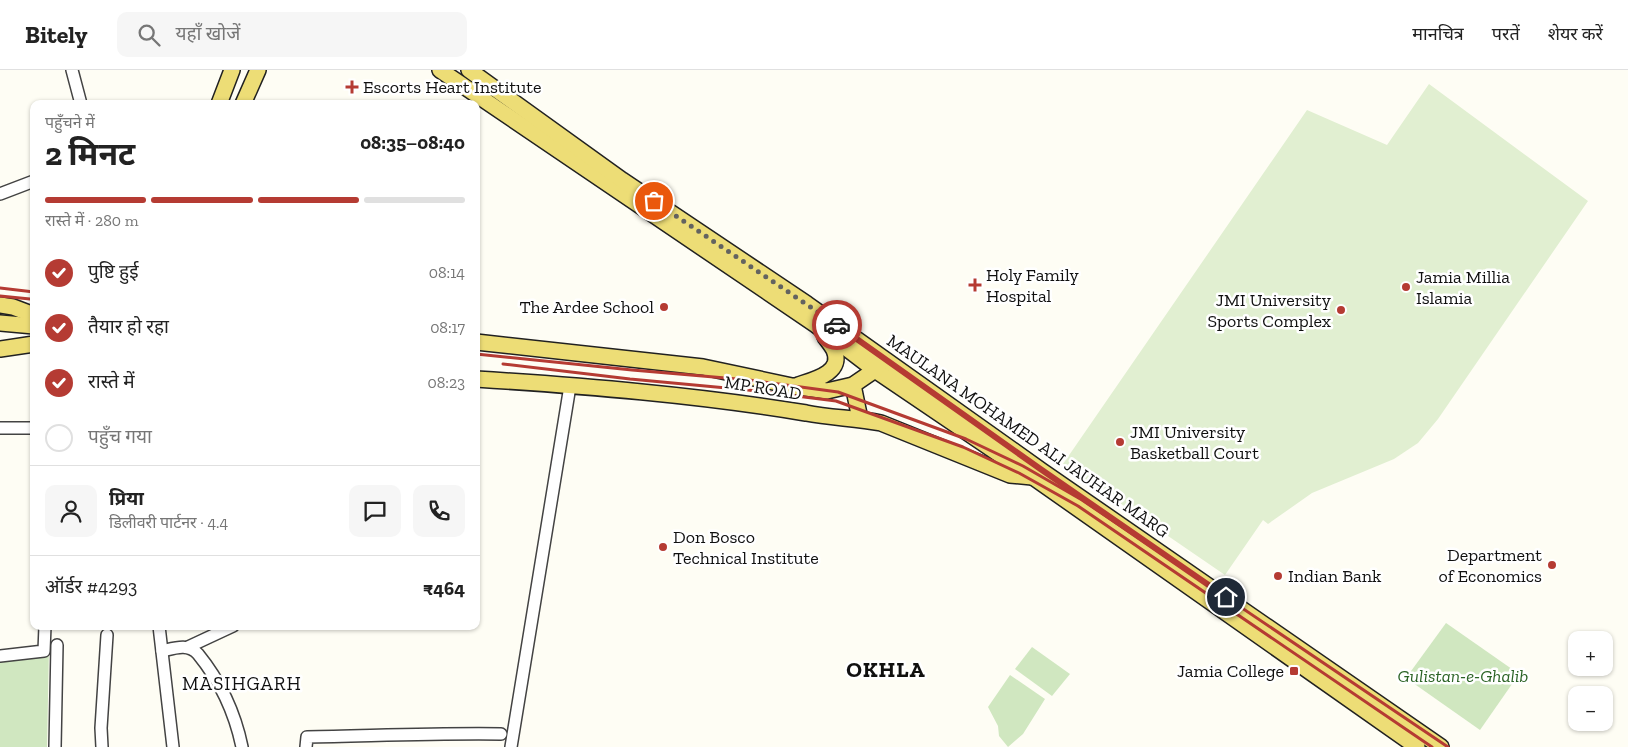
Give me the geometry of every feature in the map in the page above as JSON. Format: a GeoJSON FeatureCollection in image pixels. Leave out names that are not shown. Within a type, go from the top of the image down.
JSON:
{"type":"FeatureCollection","features":[{"type":"Feature","properties":{"kind":"main road"},"geometry":{"type":"LineString","coordinates":[[221,100],[232,70]]}},
{"type":"Feature","properties":{"kind":"main road"},"geometry":{"type":"LineString","coordinates":[[245,100],[258,70]]}},
{"type":"Feature","properties":{"kind":"main road","name":"MAULANA MOHAMED ALI JAUHAR MARG"},"geometry":{"type":"LineString","coordinates":[[440,70],[816,326],[879,364],[1416,741],[1441,747]]}},
{"type":"Feature","properties":{"kind":"main road","name":"MAULANA MOHAMED ALI JAUHAR MARG"},"geometry":{"type":"LineString","coordinates":[[469,70],[622,180],[795,296],[879,364]]}},
{"type":"Feature","properties":{"kind":"main road"},"geometry":{"type":"LineString","coordinates":[[0,305],[30,313]]}},
{"type":"Feature","properties":{"kind":"main road"},"geometry":{"type":"LineString","coordinates":[[0,323],[30,326]]}},
{"type":"Feature","properties":{"kind":"main road"},"geometry":{"type":"LineString","coordinates":[[792,386],[819,379],[830,372],[835,361],[835,351],[816,326]]}},
{"type":"Feature","properties":{"kind":"main road"},"geometry":{"type":"LineString","coordinates":[[0,340],[30,343]]}},
{"type":"Feature","properties":{"kind":"main road","name":"MP ROAD"},"geometry":{"type":"LineString","coordinates":[[480,342],[703,367],[792,386],[827,391],[853,385],[879,364]]}},
{"type":"Feature","properties":{"kind":"main road"},"geometry":{"type":"LineString","coordinates":[[0,349],[30,344]]}},
{"type":"Feature","properties":{"kind":"main road","name":"MP ROAD"},"geometry":{"type":"LineString","coordinates":[[480,379],[696,397],[808,414],[860,419],[881,423],[1010,475],[1036,473]]}},
{"type":"Feature","properties":{"kind":"main road"},"geometry":{"type":"LineString","coordinates":[[853,385],[860,419]]}},
{"type":"Feature","properties":{"kind":"street"},"geometry":{"type":"LineString","coordinates":[[72,70],[80,100]]}},
{"type":"Feature","properties":{"kind":"street"},"geometry":{"type":"LineString","coordinates":[[0,194],[30,183]]}},
{"type":"Feature","properties":{"kind":"street"},"geometry":{"type":"LineString","coordinates":[[511,747],[570,386]]}},
{"type":"Feature","properties":{"kind":"street"},"geometry":{"type":"LineString","coordinates":[[0,428],[30,428]]}},
{"type":"Feature","properties":{"kind":"street"},"geometry":{"type":"LineString","coordinates":[[0,656],[44,651],[45,630]]}},
{"type":"Feature","properties":{"kind":"street"},"geometry":{"type":"LineString","coordinates":[[159,630],[174,747]]}},
{"type":"Feature","properties":{"kind":"street"},"geometry":{"type":"LineString","coordinates":[[162,651],[188,647],[224,630]]}},
{"type":"Feature","properties":{"kind":"street"},"geometry":{"type":"LineString","coordinates":[[102,747],[101,728],[107,635]]}},
{"type":"Feature","properties":{"kind":"street"},"geometry":{"type":"LineString","coordinates":[[55,747],[57,645]]}},
{"type":"Feature","properties":{"kind":"street"},"geometry":{"type":"LineString","coordinates":[[188,647],[202,658],[226,698],[242,747]]}},
{"type":"Feature","properties":{"kind":"street"},"geometry":{"type":"LineString","coordinates":[[306,747],[306,736],[367,742],[438,733],[500,734]]}},
{"type":"Feature","properties":{"kind":"green space","name":"JMI University Sports Complex"},"geometry":{"type":"Polygon","coordinates":[[[1429,84],[1588,201],[1438,419],[1418,443],[1394,459],[1312,493],[1268,524],[1263,520],[1225,575],[1063,464],[1307,110],[1387,145],[1429,84]]]}},
{"type":"Feature","properties":{"kind":"green space","name":"Gulistan-e-Ghalib"},"geometry":{"type":"Polygon","coordinates":[[[1446,623],[1519,674],[1480,730],[1406,678],[1446,623]]]}},
{"type":"Feature","properties":{"kind":"green space"},"geometry":{"type":"Polygon","coordinates":[[[1032,647],[1070,674],[1052,696],[1015,669],[1032,647]]]}},
{"type":"Feature","properties":{"kind":"green space"},"geometry":{"type":"Polygon","coordinates":[[[49,648],[47,747],[0,747],[0,655],[49,648]]]}},
{"type":"Feature","properties":{"kind":"green space"},"geometry":{"type":"Polygon","coordinates":[[[1010,675],[1045,699],[1023,734],[1008,747],[999,736],[998,726],[988,707],[1010,675]]]}},
{"type":"Feature","properties":{"kind":"railway"},"geometry":{"type":"LineString","coordinates":[[0,288],[30,292]]}},
{"type":"Feature","properties":{"kind":"railway"},"geometry":{"type":"LineString","coordinates":[[0,296],[30,299]]}},
{"type":"Feature","properties":{"kind":"railway"},"geometry":{"type":"LineString","coordinates":[[480,354],[749,380],[838,392],[966,439],[1023,466],[1082,500],[1448,747]]}},
{"type":"Feature","properties":{"kind":"railway"},"geometry":{"type":"LineString","coordinates":[[503,364],[836,401],[963,447],[1019,473],[1078,506],[1432,747]]}},
{"type":"Feature","properties":{"kind":"way so far"},"geometry":{"type":"LineString","coordinates":[[654,201],[837,325]]}},
{"type":"Feature","properties":{"kind":"place","name":"Escorts Heart Institute"},"geometry":{"type":"Point","coordinates":[352,87]}},
{"type":"Feature","properties":{"kind":"place","name":"Holy Family Hospital"},"geometry":{"type":"Point","coordinates":[975,285]}},
{"type":"Feature","properties":{"kind":"place","name":"Jamia Millia Islamia"},"geometry":{"type":"Point","coordinates":[1406,287]}},
{"type":"Feature","properties":{"kind":"place","name":"The Ardee School"},"geometry":{"type":"Point","coordinates":[664,307]}},
{"type":"Feature","properties":{"kind":"place","name":"JMI University Sports Complex"},"geometry":{"type":"Point","coordinates":[1341,310]}},
{"type":"Feature","properties":{"kind":"place","name":"JMI University Basketball Court"},"geometry":{"type":"Point","coordinates":[1120,442]}},
{"type":"Feature","properties":{"kind":"place","name":"Don Bosco Technical Institute"},"geometry":{"type":"Point","coordinates":[663,547]}},
{"type":"Feature","properties":{"kind":"place","name":"Department of Economics"},"geometry":{"type":"Point","coordinates":[1552,565]}},
{"type":"Feature","properties":{"kind":"place","name":"Indian Bank"},"geometry":{"type":"Point","coordinates":[1278,576]}},
{"type":"Feature","properties":{"kind":"place","name":"Jamia College"},"geometry":{"type":"Point","coordinates":[1294,671]}},
{"type":"Feature","properties":{"kind":"district","name":"OKHLA"},"geometry":{"type":"Point","coordinates":[886,669]}},
{"type":"Feature","properties":{"kind":"district","name":"MASIHGARH"},"geometry":{"type":"Point","coordinates":[242,683]}},
{"type":"Feature","properties":{"kind":"route"},"geometry":{"type":"LineString","coordinates":[[837,325],[1226,597]]}}]}
